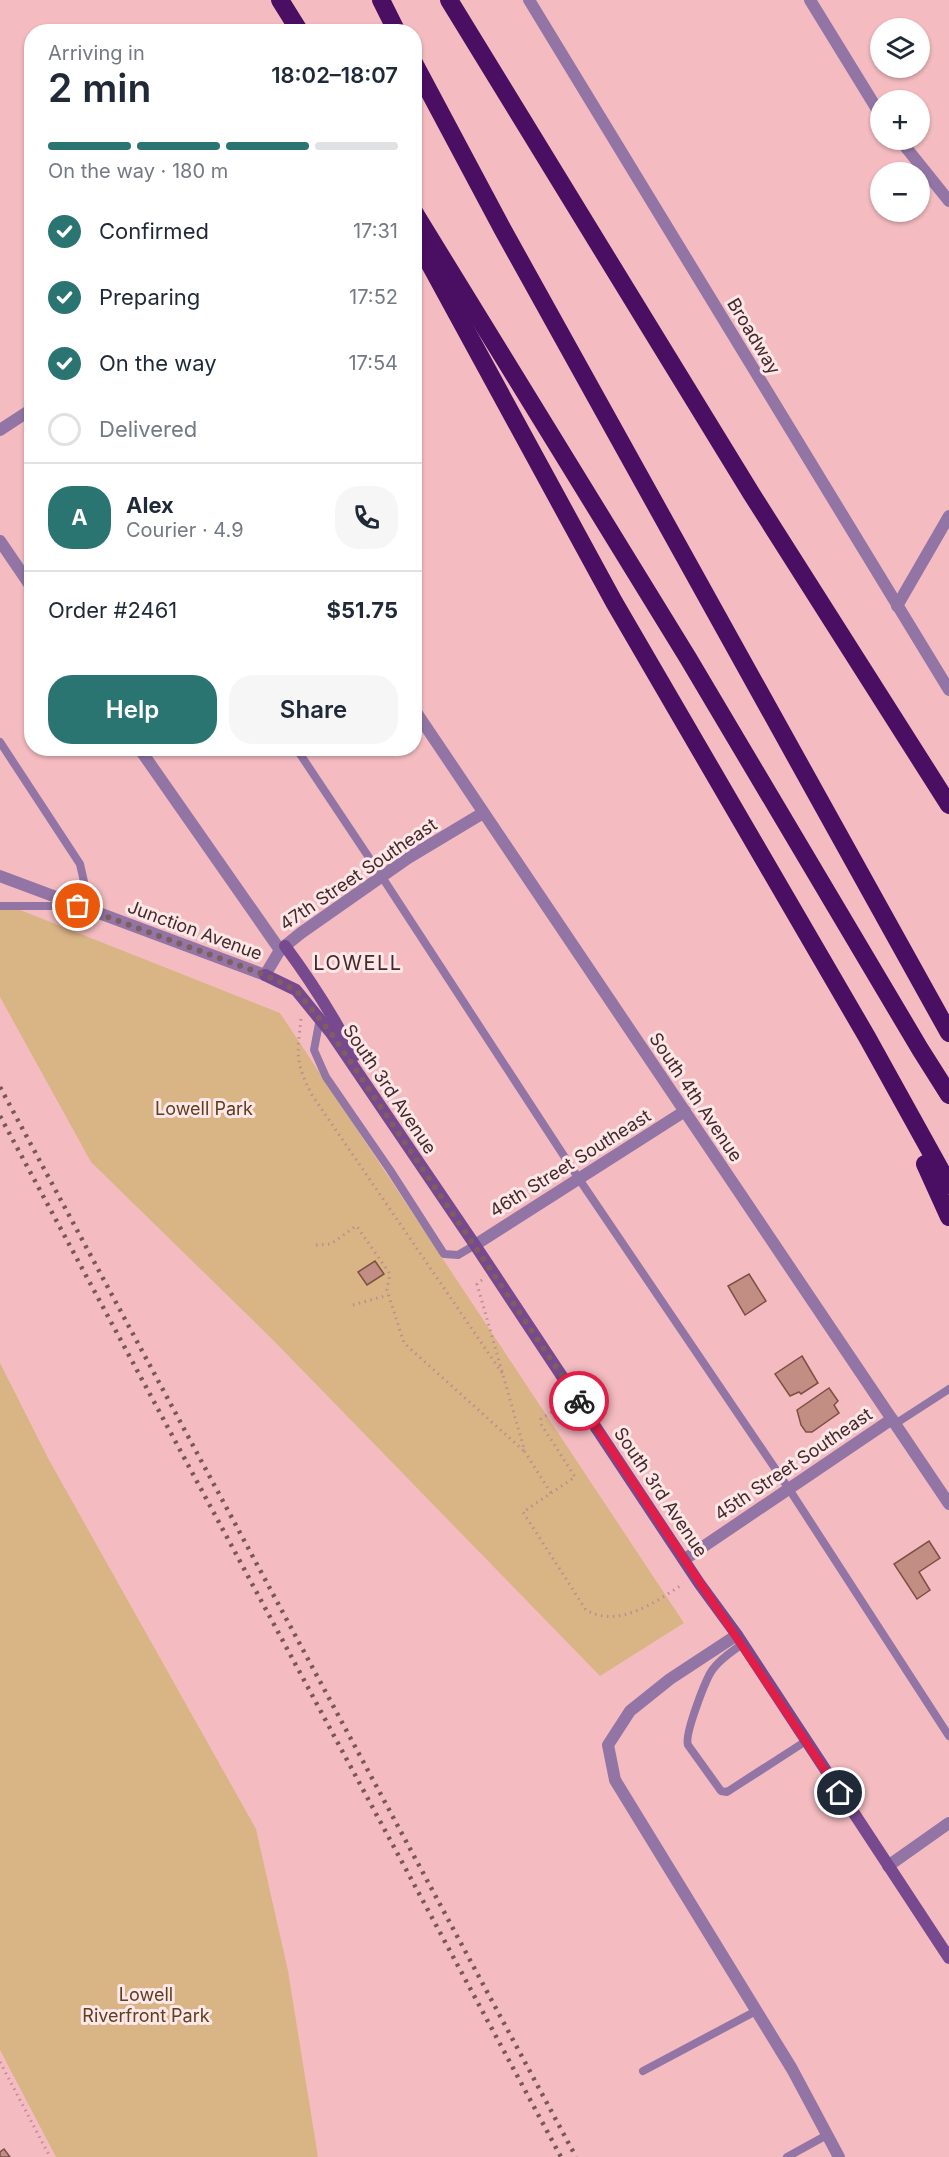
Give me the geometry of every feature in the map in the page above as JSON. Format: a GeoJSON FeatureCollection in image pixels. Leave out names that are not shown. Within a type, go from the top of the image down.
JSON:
{"type":"FeatureCollection","features":[{"type":"Feature","properties":{"kind":"highway"},"geometry":{"type":"LineString","coordinates":[[280,0],[295,24]]}},
{"type":"Feature","properties":{"kind":"highway"},"geometry":{"type":"LineString","coordinates":[[381,0],[393,24]]}},
{"type":"Feature","properties":{"kind":"highway"},"geometry":{"type":"LineString","coordinates":[[449,0],[751,493],[949,806]]}},
{"type":"Feature","properties":{"kind":"highway"},"geometry":{"type":"LineString","coordinates":[[422,78],[520,261],[949,1033]]}},
{"type":"Feature","properties":{"kind":"highway"},"geometry":{"type":"LineString","coordinates":[[422,225],[688,658],[949,1095]]}},
{"type":"Feature","properties":{"kind":"highway"},"geometry":{"type":"LineString","coordinates":[[422,250],[614,602],[867,1037],[949,1185]]}},
{"type":"Feature","properties":{"kind":"highway"},"geometry":{"type":"LineString","coordinates":[[867,1037],[949,1217]]}},
{"type":"Feature","properties":{"kind":"highway"},"geometry":{"type":"LineString","coordinates":[[920,1049],[949,1105]]}},
{"type":"Feature","properties":{"kind":"main road"},"geometry":{"type":"LineString","coordinates":[[282,948],[312,982],[338,1024],[378,1102]]}},
{"type":"Feature","properties":{"kind":"main road","name":"South 3rd Avenue"},"geometry":{"type":"LineString","coordinates":[[265,975],[296,990],[320,1018],[739,1639],[949,1958]]}},
{"type":"Feature","properties":{"kind":"street","name":"Broadway"},"geometry":{"type":"LineString","coordinates":[[529,0],[949,690]]}},
{"type":"Feature","properties":{"kind":"street"},"geometry":{"type":"LineString","coordinates":[[810,0],[870,98]]}},
{"type":"Feature","properties":{"kind":"street"},"geometry":{"type":"LineString","coordinates":[[908,150],[949,201]]}},
{"type":"Feature","properties":{"kind":"street"},"geometry":{"type":"LineString","coordinates":[[0,430],[24,415]]}},
{"type":"Feature","properties":{"kind":"street"},"geometry":{"type":"LineString","coordinates":[[897,606],[949,516]]}},
{"type":"Feature","properties":{"kind":"street"},"geometry":{"type":"LineString","coordinates":[[0,541],[24,576]]}},
{"type":"Feature","properties":{"kind":"street","name":"South 4th Avenue"},"geometry":{"type":"LineString","coordinates":[[422,722],[949,1504]]}},
{"type":"Feature","properties":{"kind":"street"},"geometry":{"type":"LineString","coordinates":[[145,756],[282,948]]}},
{"type":"Feature","properties":{"kind":"street","name":"47th Street Southeast"},"geometry":{"type":"LineString","coordinates":[[265,975],[282,948],[408,858],[483,813]]}},
{"type":"Feature","properties":{"kind":"street","name":"Junction Avenue"},"geometry":{"type":"LineString","coordinates":[[0,876],[265,975]]}},
{"type":"Feature","properties":{"kind":"street","name":"46th Street Southeast"},"geometry":{"type":"LineString","coordinates":[[475,1245],[685,1111]]}},
{"type":"Feature","properties":{"kind":"street","name":"45th Street Southeast"},"geometry":{"type":"LineString","coordinates":[[685,1560],[893,1422]]}},
{"type":"Feature","properties":{"kind":"street"},"geometry":{"type":"LineString","coordinates":[[739,1639],[670,1679],[630,1711],[608,1745],[615,1780],[792,2069],[839,2157]]}},
{"type":"Feature","properties":{"kind":"street"},"geometry":{"type":"LineString","coordinates":[[888,1866],[949,1824]]}},
{"type":"Feature","properties":{"kind":"lane"},"geometry":{"type":"LineString","coordinates":[[0,742],[80,864],[87,895],[78,906],[0,906]]}},
{"type":"Feature","properties":{"kind":"lane"},"geometry":{"type":"LineString","coordinates":[[301,756],[579,1179],[789,1489],[949,1736]]}},
{"type":"Feature","properties":{"kind":"lane"},"geometry":{"type":"LineString","coordinates":[[320,1018],[314,1050],[326,1077],[444,1254],[458,1256],[475,1245]]}},
{"type":"Feature","properties":{"kind":"lane"},"geometry":{"type":"LineString","coordinates":[[893,1422],[949,1389]]}},
{"type":"Feature","properties":{"kind":"lane"},"geometry":{"type":"LineString","coordinates":[[739,1639],[713,1669],[688,1729],[686,1742],[721,1791],[727,1792],[806,1741]]}},
{"type":"Feature","properties":{"kind":"lane"},"geometry":{"type":"LineString","coordinates":[[643,2071],[756,2011]]}},
{"type":"Feature","properties":{"kind":"lane"},"geometry":{"type":"LineString","coordinates":[[787,2157],[827,2135]]}},
{"type":"Feature","properties":{"kind":"path"},"geometry":{"type":"LineString","coordinates":[[303,999],[297,1053],[301,1073],[312,1095],[503,1376]]}},
{"type":"Feature","properties":{"kind":"path"},"geometry":{"type":"LineString","coordinates":[[316,1245],[331,1244],[356,1226],[390,1274],[387,1285],[388,1295],[404,1343],[525,1452],[551,1493]]}},
{"type":"Feature","properties":{"kind":"path"},"geometry":{"type":"LineString","coordinates":[[494,1274],[477,1284],[525,1452]]}},
{"type":"Feature","properties":{"kind":"path"},"geometry":{"type":"LineString","coordinates":[[353,1305],[388,1295]]}},
{"type":"Feature","properties":{"kind":"path"},"geometry":{"type":"LineString","coordinates":[[576,1396],[541,1419],[543,1429],[575,1477],[523,1512],[586,1610],[597,1616],[620,1617],[633,1613],[695,1576]]}},
{"type":"Feature","properties":{"kind":"path"},"geometry":{"type":"LineString","coordinates":[[0,2062],[50,2157]]}},
{"type":"Feature","properties":{"kind":"green space","name":"Lowell Park"},"geometry":{"type":"Polygon","coordinates":[[[0,902],[280,1013],[684,1623],[600,1676],[273,1340],[91,1162],[0,997],[0,902]]]}},
{"type":"Feature","properties":{"kind":"green space","name":"Lowell Riverfront Park"},"geometry":{"type":"Polygon","coordinates":[[[0,1363],[49,1460],[256,1829],[288,1971],[318,2157],[56,2157],[0,2050],[0,1363]]]}},
{"type":"Feature","properties":{"kind":"building"},"geometry":{"type":"Polygon","coordinates":[[[375,1261],[384,1274],[367,1285],[358,1272],[375,1261]]]}},
{"type":"Feature","properties":{"kind":"building"},"geometry":{"type":"Polygon","coordinates":[[[749,1274],[766,1301],[745,1315],[728,1286],[749,1274]]]}},
{"type":"Feature","properties":{"kind":"building"},"geometry":{"type":"Polygon","coordinates":[[[802,1356],[818,1383],[801,1394],[799,1392],[790,1396],[775,1374],[802,1356]]]}},
{"type":"Feature","properties":{"kind":"building"},"geometry":{"type":"Polygon","coordinates":[[[829,1388],[838,1401],[834,1405],[839,1413],[812,1432],[806,1432],[801,1425],[797,1410],[829,1388]]]}},
{"type":"Feature","properties":{"kind":"building"},"geometry":{"type":"Polygon","coordinates":[[[929,1541],[940,1558],[919,1572],[930,1590],[917,1599],[894,1564],[929,1541]]]}},
{"type":"Feature","properties":{"kind":"building"},"geometry":{"type":"Polygon","coordinates":[[[4,2149],[10,2157],[0,2157],[0,2152],[4,2149]]]}},
{"type":"Feature","properties":{"kind":"railway"},"geometry":{"type":"LineString","coordinates":[[0,1087],[576,2157]]}},
{"type":"Feature","properties":{"kind":"railway"},"geometry":{"type":"LineString","coordinates":[[0,1116],[561,2157]]}},
{"type":"Feature","properties":{"kind":"way so far"},"geometry":{"type":"LineString","coordinates":[[78,906],[265,975],[296,990],[331,1033],[579,1401]]}},
{"type":"Feature","properties":{"kind":"district","name":"LOWELL"},"geometry":{"type":"Point","coordinates":[358,963]}},
{"type":"Feature","properties":{"kind":"route"},"geometry":{"type":"LineString","coordinates":[[579,1401],[840,1793]]}}]}
